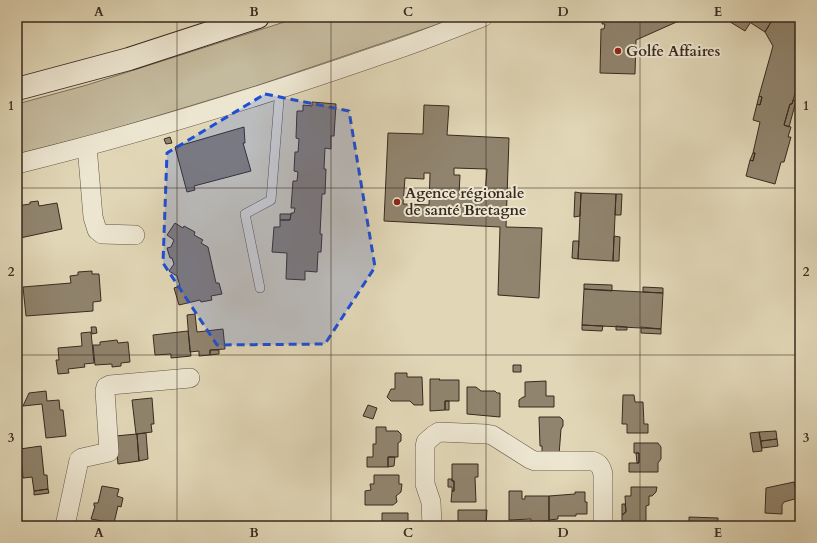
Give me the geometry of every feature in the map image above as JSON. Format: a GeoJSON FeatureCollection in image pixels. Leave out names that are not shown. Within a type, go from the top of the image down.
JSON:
{"type":"FeatureCollection","features":[{"type":"Feature","properties":{"kind":"main road"},"geometry":{"type":"LineString","coordinates":[[17,89],[129,59],[258,17]]}},
{"type":"Feature","properties":{"kind":"street"},"geometry":{"type":"LineString","coordinates":[[17,164],[87,146],[280,88],[382,55],[483,17]]}},
{"type":"Feature","properties":{"kind":"street"},"geometry":{"type":"LineString","coordinates":[[87,146],[93,217],[97,230],[102,234],[136,235]]}},
{"type":"Feature","properties":{"kind":"street"},"geometry":{"type":"LineString","coordinates":[[65,526],[79,460],[109,452],[106,387],[110,384],[190,378]]}},
{"type":"Feature","properties":{"kind":"street"},"geometry":{"type":"LineString","coordinates":[[432,526],[431,502],[425,484],[425,447],[430,438],[439,432],[492,435],[535,461],[596,462],[602,468],[603,474],[603,526]]}},
{"type":"Feature","properties":{"kind":"lane"},"geometry":{"type":"LineString","coordinates":[[260,288],[245,214],[271,200],[280,88]]}},
{"type":"Feature","properties":{"kind":"highlighted area"},"geometry":{"type":"Polygon","coordinates":[[[265,94],[349,111],[375,267],[325,344],[217,345],[163,263],[167,153],[265,94]]]}},
{"type":"Feature","properties":{"kind":"shaded area"},"geometry":{"type":"Polygon","coordinates":[[[300,17],[459,17],[256,86],[101,133],[17,154],[17,104],[87,85],[300,17]]]}},
{"type":"Feature","properties":{"kind":"building","name":"Golfe Affaires"},"geometry":{"type":"Polygon","coordinates":[[[603,17],[708,17],[708,19],[681,18],[681,20],[636,40],[635,74],[600,73],[601,29],[604,29],[605,24],[602,24],[603,17]]]}},
{"type":"Feature","properties":{"kind":"building"},"geometry":{"type":"Polygon","coordinates":[[[722,17],[754,17],[745,31],[722,17]]]}},
{"type":"Feature","properties":{"kind":"building"},"geometry":{"type":"Polygon","coordinates":[[[754,17],[774,17],[765,32],[751,23],[754,17]]]}},
{"type":"Feature","properties":{"kind":"building"},"geometry":{"type":"Polygon","coordinates":[[[774,17],[800,17],[800,65],[796,79],[799,80],[784,125],[791,127],[788,137],[791,137],[784,162],[781,162],[775,184],[746,176],[750,160],[753,161],[755,153],[753,153],[760,122],[753,120],[757,104],[760,105],[762,97],[759,96],[773,46],[765,32],[774,17]]]}},
{"type":"Feature","properties":{"kind":"building"},"geometry":{"type":"Polygon","coordinates":[[[800,65],[800,85],[797,84],[799,80],[796,79],[800,65]]]}},
{"type":"Feature","properties":{"kind":"building"},"geometry":{"type":"Polygon","coordinates":[[[759,96],[762,97],[760,105],[757,104],[759,96]]]}},
{"type":"Feature","properties":{"kind":"building"},"geometry":{"type":"Polygon","coordinates":[[[793,100],[796,101],[789,127],[784,125],[790,104],[792,104],[793,100]]]}},
{"type":"Feature","properties":{"kind":"building"},"geometry":{"type":"Polygon","coordinates":[[[312,102],[336,104],[334,136],[331,136],[331,149],[325,148],[324,169],[326,169],[325,194],[322,194],[320,234],[322,234],[321,252],[318,252],[317,272],[305,271],[305,280],[286,279],[287,253],[272,252],[274,227],[280,227],[280,220],[290,220],[291,213],[294,213],[295,208],[291,208],[293,181],[297,181],[298,172],[294,171],[295,152],[298,152],[299,139],[296,138],[297,111],[303,111],[303,105],[312,106],[312,102]]]}},
{"type":"Feature","properties":{"kind":"building"},"geometry":{"type":"Polygon","coordinates":[[[424,105],[449,106],[447,135],[509,138],[506,227],[542,228],[539,298],[498,295],[500,227],[384,221],[388,133],[423,134],[424,105]],[[454,168],[454,175],[460,175],[459,194],[485,194],[487,169],[454,168]],[[424,173],[424,179],[405,178],[403,204],[429,205],[430,173],[424,173]]]}},
{"type":"Feature","properties":{"kind":"building"},"geometry":{"type":"Polygon","coordinates":[[[244,127],[245,143],[243,143],[251,171],[194,186],[195,190],[187,192],[175,147],[244,127]]]}},
{"type":"Feature","properties":{"kind":"building"},"geometry":{"type":"Polygon","coordinates":[[[170,137],[172,143],[166,144],[164,139],[170,137]]]}},
{"type":"Feature","properties":{"kind":"building"},"geometry":{"type":"Polygon","coordinates":[[[753,153],[755,153],[753,161],[750,160],[753,153]]]}},
{"type":"Feature","properties":{"kind":"building"},"geometry":{"type":"Polygon","coordinates":[[[575,192],[581,193],[580,216],[574,217],[575,192]]]}},
{"type":"Feature","properties":{"kind":"building"},"geometry":{"type":"Polygon","coordinates":[[[581,193],[616,194],[613,261],[578,259],[581,193]]]}},
{"type":"Feature","properties":{"kind":"building"},"geometry":{"type":"Polygon","coordinates":[[[616,194],[622,194],[621,215],[615,215],[616,194]]]}},
{"type":"Feature","properties":{"kind":"building"},"geometry":{"type":"Polygon","coordinates":[[[38,201],[39,206],[57,203],[62,229],[20,238],[17,223],[17,206],[38,201]]]}},
{"type":"Feature","properties":{"kind":"building"},"geometry":{"type":"Polygon","coordinates":[[[280,214],[291,214],[290,220],[280,220],[280,214]]]}},
{"type":"Feature","properties":{"kind":"building"},"geometry":{"type":"Polygon","coordinates":[[[17,223],[21,244],[17,245],[17,223]]]}},
{"type":"Feature","properties":{"kind":"building"},"geometry":{"type":"Polygon","coordinates":[[[175,223],[183,228],[184,226],[195,232],[194,235],[203,240],[201,243],[208,247],[216,283],[219,283],[222,294],[211,296],[212,300],[201,302],[200,300],[179,305],[174,288],[180,286],[177,276],[169,271],[174,264],[172,258],[170,258],[167,248],[171,247],[174,240],[167,235],[175,223]]]}},
{"type":"Feature","properties":{"kind":"building"},"geometry":{"type":"Polygon","coordinates":[[[614,236],[620,237],[619,261],[613,261],[614,236]]]}},
{"type":"Feature","properties":{"kind":"building"},"geometry":{"type":"Polygon","coordinates":[[[573,241],[579,241],[578,259],[572,258],[573,241]]]}},
{"type":"Feature","properties":{"kind":"building"},"geometry":{"type":"Polygon","coordinates":[[[92,271],[92,274],[99,274],[101,301],[93,302],[93,311],[26,316],[23,287],[71,283],[70,276],[78,275],[78,272],[92,271]]]}},
{"type":"Feature","properties":{"kind":"building"},"geometry":{"type":"Polygon","coordinates":[[[584,284],[612,285],[612,291],[584,289],[584,284]]]}},
{"type":"Feature","properties":{"kind":"building"},"geometry":{"type":"Polygon","coordinates":[[[643,287],[663,288],[663,293],[643,292],[643,287]]]}},
{"type":"Feature","properties":{"kind":"building"},"geometry":{"type":"Polygon","coordinates":[[[584,289],[663,293],[661,329],[582,325],[584,289]]]}},
{"type":"Feature","properties":{"kind":"building"},"geometry":{"type":"Polygon","coordinates":[[[195,314],[197,332],[223,329],[225,349],[210,350],[210,355],[199,356],[199,351],[190,352],[187,315],[195,314]]]}},
{"type":"Feature","properties":{"kind":"building"},"geometry":{"type":"Polygon","coordinates":[[[582,325],[603,326],[602,331],[582,330],[582,325]]]}},
{"type":"Feature","properties":{"kind":"building"},"geometry":{"type":"Polygon","coordinates":[[[616,326],[627,327],[627,330],[616,330],[616,326]]]}},
{"type":"Feature","properties":{"kind":"building"},"geometry":{"type":"Polygon","coordinates":[[[91,327],[96,327],[97,333],[92,334],[91,327]]]}},
{"type":"Feature","properties":{"kind":"building"},"geometry":{"type":"Polygon","coordinates":[[[641,327],[661,329],[661,334],[641,333],[641,327]]]}},
{"type":"Feature","properties":{"kind":"building"},"geometry":{"type":"Polygon","coordinates":[[[188,331],[191,356],[171,358],[171,354],[155,355],[153,335],[188,331]]]}},
{"type":"Feature","properties":{"kind":"building"},"geometry":{"type":"Polygon","coordinates":[[[91,332],[94,363],[84,364],[85,367],[68,369],[69,373],[58,374],[56,360],[59,360],[58,348],[82,346],[81,333],[91,332]]]}},
{"type":"Feature","properties":{"kind":"building"},"geometry":{"type":"Polygon","coordinates":[[[117,340],[118,343],[128,342],[130,362],[121,363],[121,366],[112,367],[112,364],[95,365],[93,345],[100,345],[100,342],[117,340]]]}},
{"type":"Feature","properties":{"kind":"building"},"geometry":{"type":"Polygon","coordinates":[[[210,350],[219,350],[219,354],[210,355],[210,350]]]}},
{"type":"Feature","properties":{"kind":"building"},"geometry":{"type":"Polygon","coordinates":[[[17,355],[20,356],[18,367],[21,368],[17,383],[17,355]]]}},
{"type":"Feature","properties":{"kind":"building"},"geometry":{"type":"Polygon","coordinates":[[[513,365],[521,365],[521,372],[513,372],[513,365]]]}},
{"type":"Feature","properties":{"kind":"building"},"geometry":{"type":"Polygon","coordinates":[[[395,373],[407,373],[407,377],[422,377],[423,405],[414,405],[410,401],[391,401],[387,397],[391,389],[395,389],[395,373]]]}},
{"type":"Feature","properties":{"kind":"building"},"geometry":{"type":"Polygon","coordinates":[[[430,379],[459,380],[459,401],[445,401],[445,410],[430,411],[430,379]]]}},
{"type":"Feature","properties":{"kind":"building"},"geometry":{"type":"Polygon","coordinates":[[[546,381],[546,396],[554,396],[554,407],[519,407],[519,400],[525,397],[525,382],[546,381]]]}},
{"type":"Feature","properties":{"kind":"building"},"geometry":{"type":"Polygon","coordinates":[[[467,387],[476,387],[481,391],[495,391],[500,393],[500,417],[467,414],[467,387]]]}},
{"type":"Feature","properties":{"kind":"building"},"geometry":{"type":"Polygon","coordinates":[[[46,391],[47,401],[59,400],[60,410],[63,410],[66,436],[46,438],[42,404],[23,406],[29,393],[46,391]]]}},
{"type":"Feature","properties":{"kind":"building"},"geometry":{"type":"Polygon","coordinates":[[[623,395],[634,395],[635,402],[643,402],[644,424],[648,424],[648,433],[627,433],[627,424],[622,424],[623,395]]]}},
{"type":"Feature","properties":{"kind":"building"},"geometry":{"type":"Polygon","coordinates":[[[152,398],[154,424],[151,424],[152,432],[136,434],[132,400],[152,398]]]}},
{"type":"Feature","properties":{"kind":"building"},"geometry":{"type":"Polygon","coordinates":[[[445,401],[449,401],[449,410],[445,410],[445,401]]]}},
{"type":"Feature","properties":{"kind":"building"},"geometry":{"type":"Polygon","coordinates":[[[368,405],[377,408],[373,419],[363,416],[368,405]]]}},
{"type":"Feature","properties":{"kind":"building"},"geometry":{"type":"Polygon","coordinates":[[[539,417],[560,417],[563,420],[559,455],[542,455],[542,446],[540,446],[539,417]]]}},
{"type":"Feature","properties":{"kind":"building"},"geometry":{"type":"Polygon","coordinates":[[[376,427],[386,427],[386,431],[398,431],[401,434],[401,441],[398,443],[398,457],[388,457],[388,467],[367,467],[367,457],[373,457],[373,444],[376,444],[376,427]]]}},
{"type":"Feature","properties":{"kind":"building"},"geometry":{"type":"Polygon","coordinates":[[[776,431],[777,439],[761,441],[759,432],[776,431]]]}},
{"type":"Feature","properties":{"kind":"building"},"geometry":{"type":"Polygon","coordinates":[[[759,432],[762,451],[753,452],[750,433],[759,432]]]}},
{"type":"Feature","properties":{"kind":"building"},"geometry":{"type":"Polygon","coordinates":[[[146,433],[148,459],[139,461],[137,434],[146,433]]]}},
{"type":"Feature","properties":{"kind":"building"},"geometry":{"type":"Polygon","coordinates":[[[137,434],[139,461],[118,464],[115,436],[137,434]]]}},
{"type":"Feature","properties":{"kind":"building"},"geometry":{"type":"Polygon","coordinates":[[[777,439],[778,446],[762,448],[761,441],[777,439]]]}},
{"type":"Feature","properties":{"kind":"building"},"geometry":{"type":"Polygon","coordinates":[[[634,443],[658,443],[661,447],[661,459],[658,463],[658,472],[629,472],[629,463],[639,463],[639,453],[634,453],[634,443]]]}},
{"type":"Feature","properties":{"kind":"building"},"geometry":{"type":"Polygon","coordinates":[[[41,446],[44,475],[47,475],[48,489],[34,491],[32,477],[23,478],[20,449],[41,446]]]}},
{"type":"Feature","properties":{"kind":"building"},"geometry":{"type":"Polygon","coordinates":[[[636,453],[639,453],[639,463],[637,463],[636,453]]]}},
{"type":"Feature","properties":{"kind":"building"},"geometry":{"type":"Polygon","coordinates":[[[388,457],[395,457],[394,466],[388,467],[388,457]]]}},
{"type":"Feature","properties":{"kind":"building"},"geometry":{"type":"Polygon","coordinates":[[[452,464],[478,464],[478,477],[475,477],[476,502],[451,502],[452,491],[454,491],[454,481],[452,481],[452,464]]]}},
{"type":"Feature","properties":{"kind":"building"},"geometry":{"type":"Polygon","coordinates":[[[374,475],[399,475],[399,484],[402,484],[401,492],[396,496],[397,502],[393,505],[365,505],[365,491],[371,490],[370,484],[374,484],[374,475]]]}},
{"type":"Feature","properties":{"kind":"building"},"geometry":{"type":"Polygon","coordinates":[[[448,479],[452,479],[452,481],[454,481],[454,491],[452,491],[452,487],[448,487],[448,479]]]}},
{"type":"Feature","properties":{"kind":"building"},"geometry":{"type":"Polygon","coordinates":[[[794,482],[798,498],[784,502],[782,505],[782,514],[765,513],[766,488],[794,482]]]}},
{"type":"Feature","properties":{"kind":"building"},"geometry":{"type":"Polygon","coordinates":[[[102,486],[119,489],[117,496],[123,498],[121,507],[118,506],[114,523],[91,519],[95,506],[94,503],[98,503],[102,486]]]}},
{"type":"Feature","properties":{"kind":"building"},"geometry":{"type":"Polygon","coordinates":[[[631,487],[657,487],[656,492],[652,496],[649,496],[649,505],[646,506],[646,521],[640,525],[622,525],[622,515],[626,512],[625,496],[631,496],[631,487]]]}},
{"type":"Feature","properties":{"kind":"building"},"geometry":{"type":"Polygon","coordinates":[[[48,489],[49,493],[34,495],[34,491],[48,489]]]}},
{"type":"Feature","properties":{"kind":"building"},"geometry":{"type":"Polygon","coordinates":[[[509,491],[522,491],[522,499],[525,499],[525,496],[549,496],[549,521],[531,522],[531,519],[509,520],[509,491]]]}},
{"type":"Feature","properties":{"kind":"building"},"geometry":{"type":"Polygon","coordinates":[[[575,492],[585,492],[587,514],[576,514],[576,516],[558,516],[558,519],[549,520],[549,496],[575,494],[575,492]]]}},
{"type":"Feature","properties":{"kind":"building"},"geometry":{"type":"Polygon","coordinates":[[[622,504],[625,504],[626,512],[622,515],[622,504]]]}},
{"type":"Feature","properties":{"kind":"building"},"geometry":{"type":"Polygon","coordinates":[[[458,510],[487,510],[486,526],[458,526],[458,510]]]}},
{"type":"Feature","properties":{"kind":"building"},"geometry":{"type":"Polygon","coordinates":[[[382,513],[408,513],[408,521],[410,521],[410,526],[382,526],[382,513]]]}},
{"type":"Feature","properties":{"kind":"building"},"geometry":{"type":"Polygon","coordinates":[[[689,517],[718,518],[718,526],[689,526],[689,517]]]}},
{"type":"Feature","properties":{"kind":"place","name":"Golfe Affaires"},"geometry":{"type":"Point","coordinates":[618,51]}},
{"type":"Feature","properties":{"kind":"place","name":"Agence régionale de santé Bretagne"},"geometry":{"type":"Point","coordinates":[397,202]}}]}
